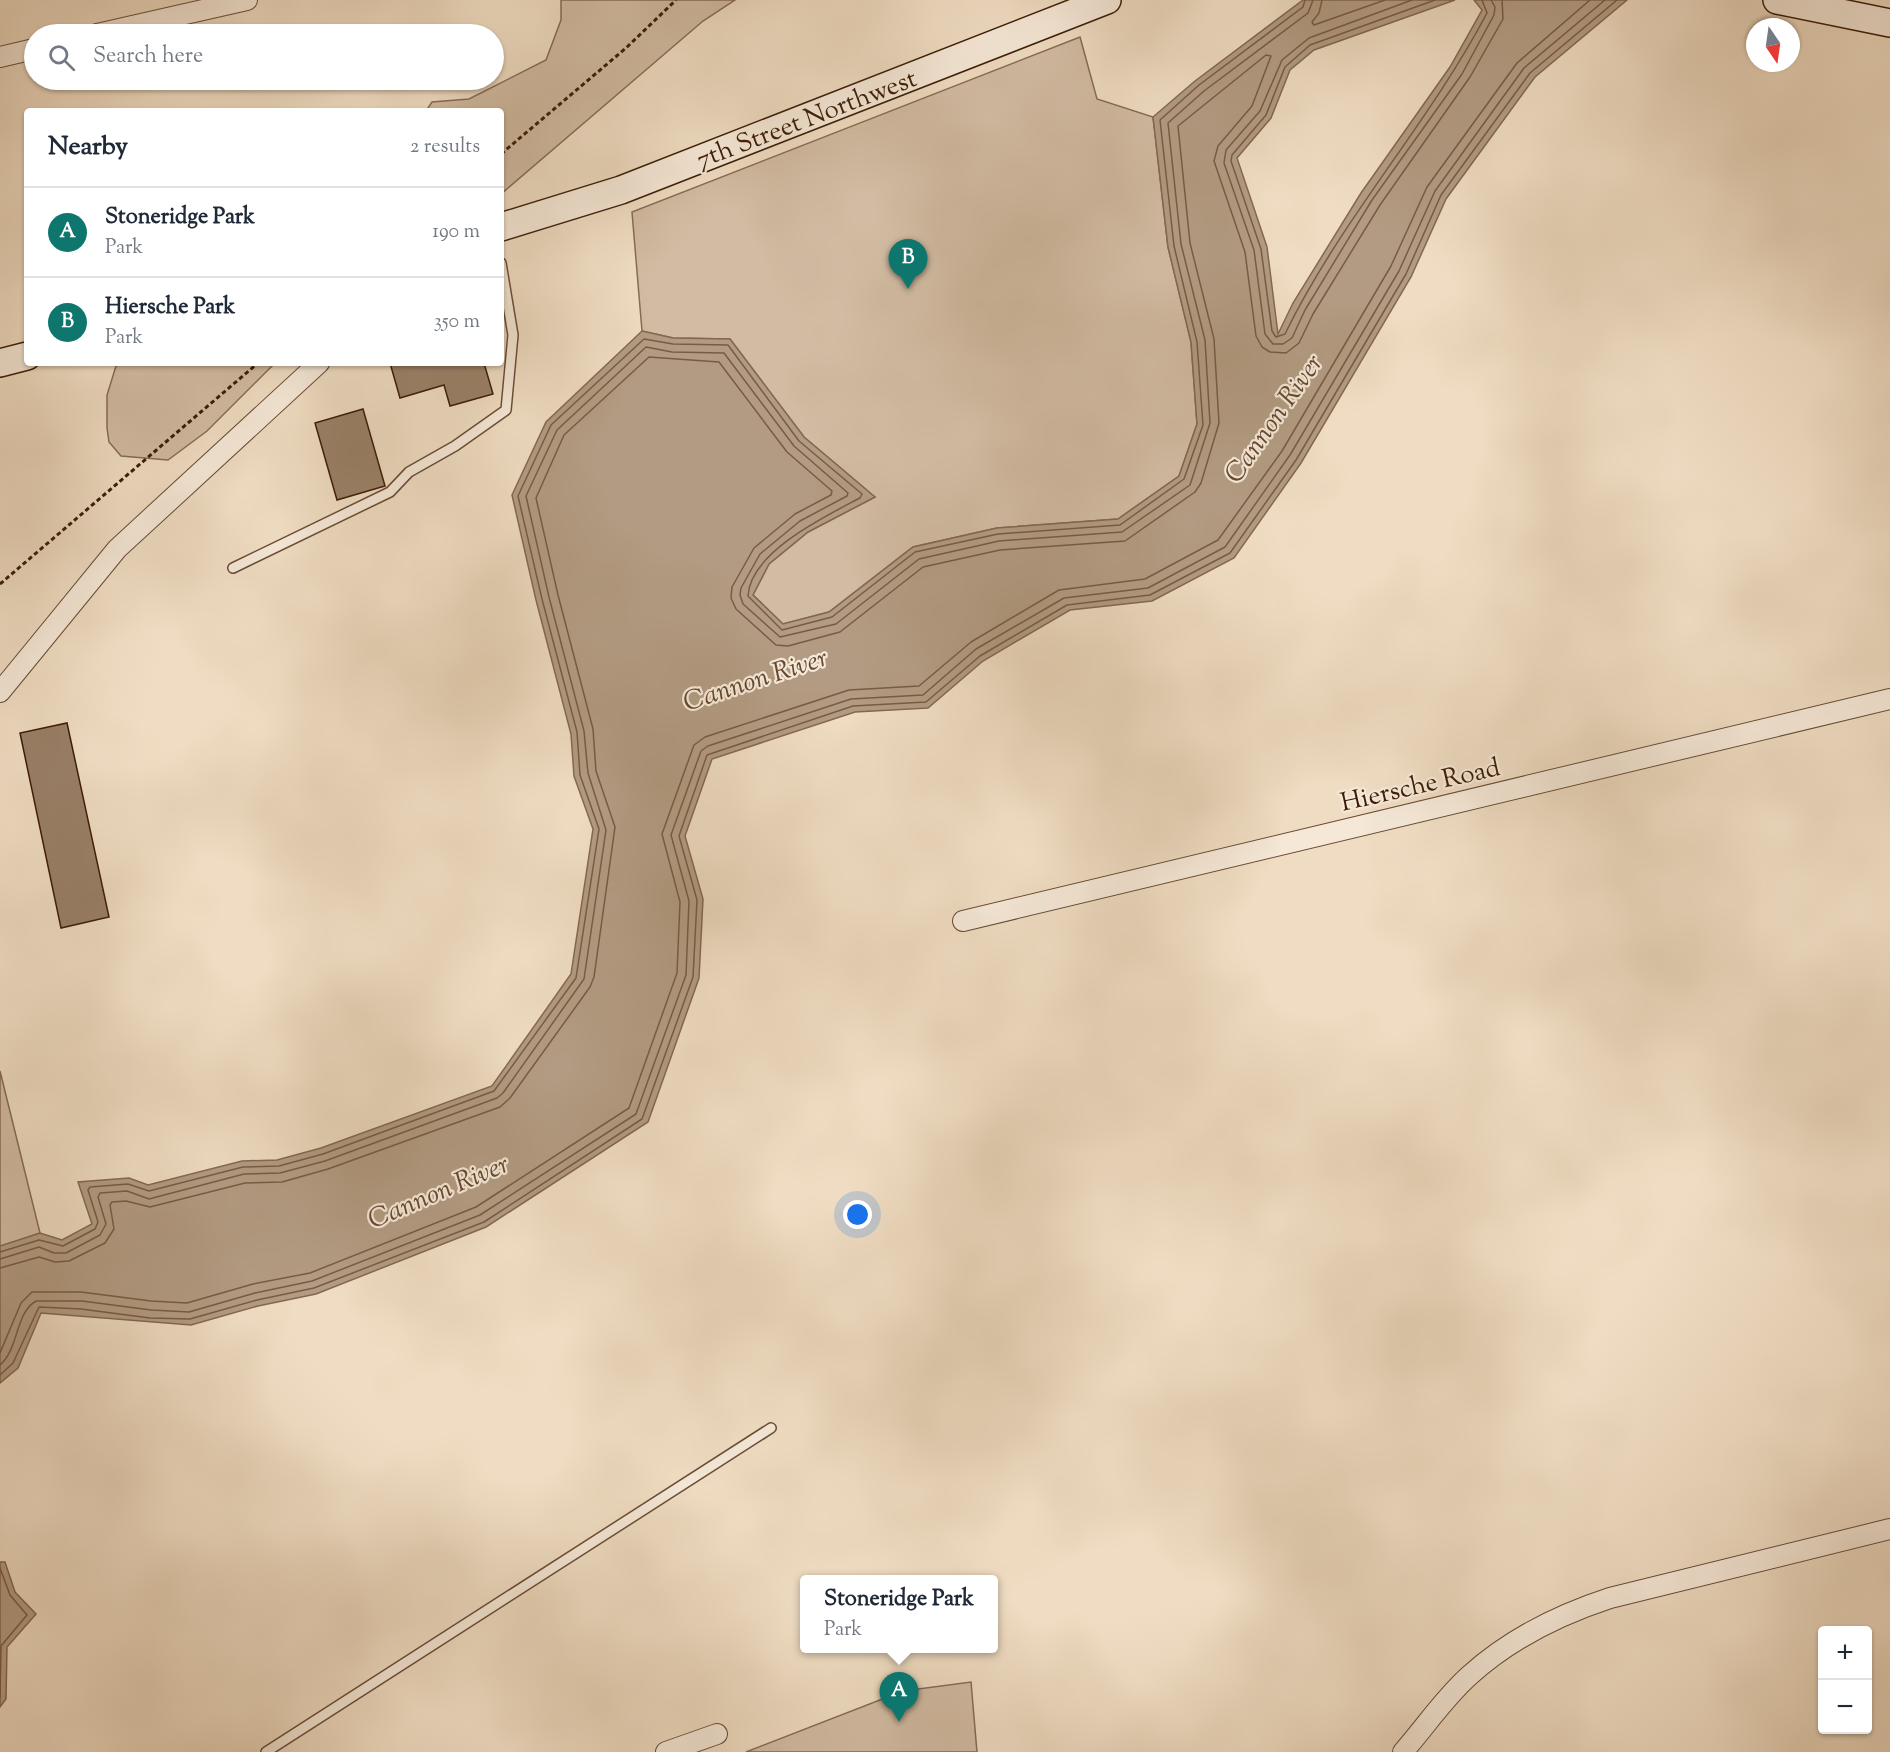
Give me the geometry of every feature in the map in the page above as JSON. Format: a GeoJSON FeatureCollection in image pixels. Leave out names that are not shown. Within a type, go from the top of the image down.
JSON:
{"type":"FeatureCollection","features":[{"type":"Feature","properties":{"kind":"street"},"geometry":{"type":"LineString","coordinates":[[141,24],[247,0]]}},
{"type":"Feature","properties":{"kind":"street","name":"7th Street Northwest"},"geometry":{"type":"LineString","coordinates":[[504,225],[621,190],[1107,0]]}},
{"type":"Feature","properties":{"kind":"street"},"geometry":{"type":"LineString","coordinates":[[1777,0],[1890,23]]}},
{"type":"Feature","properties":{"kind":"street"},"geometry":{"type":"LineString","coordinates":[[0,57],[24,51]]}},
{"type":"Feature","properties":{"kind":"street"},"geometry":{"type":"LineString","coordinates":[[0,363],[24,357]]}},
{"type":"Feature","properties":{"kind":"street"},"geometry":{"type":"LineString","coordinates":[[0,692],[117,549],[316,366]]}},
{"type":"Feature","properties":{"kind":"street","name":"Hiersche Road"},"geometry":{"type":"LineString","coordinates":[[963,921],[1890,699]]}},
{"type":"Feature","properties":{"kind":"street"},"geometry":{"type":"LineString","coordinates":[[1403,1752],[1469,1676],[1520,1636],[1569,1611],[1610,1598],[1890,1529]]}},
{"type":"Feature","properties":{"kind":"street"},"geometry":{"type":"LineString","coordinates":[[666,1752],[717,1734]]}},
{"type":"Feature","properties":{"kind":"lane"},"geometry":{"type":"LineString","coordinates":[[233,567],[390,492],[409,472],[456,446],[506,410],[513,335],[504,281]]}},
{"type":"Feature","properties":{"kind":"lane"},"geometry":{"type":"LineString","coordinates":[[266,1752],[771,1428]]}},
{"type":"Feature","properties":{"kind":"path"},"geometry":{"type":"LineString","coordinates":[[504,151],[626,48],[676,0]]}},
{"type":"Feature","properties":{"kind":"path"},"geometry":{"type":"LineString","coordinates":[[0,584],[254,366]]}},
{"type":"Feature","properties":{"kind":"shaded area"},"geometry":{"type":"Polygon","coordinates":[[[561,0],[735,0],[703,21],[504,191],[504,108],[428,108],[432,102],[469,99],[487,90],[504,90],[504,81],[546,60],[561,20],[561,0]]]}},
{"type":"Feature","properties":{"kind":"shaded area"},"geometry":{"type":"Polygon","coordinates":[[[1080,37],[1097,99],[1153,117],[1168,247],[1191,342],[1197,424],[1179,476],[1118,519],[997,528],[913,547],[829,612],[783,624],[753,595],[769,564],[808,532],[875,497],[804,437],[730,339],[673,338],[642,331],[632,212],[1080,37]]]}},
{"type":"Feature","properties":{"kind":"shaded area"},"geometry":{"type":"Polygon","coordinates":[[[116,366],[272,366],[207,431],[168,460],[121,456],[109,442],[107,395],[116,366]]]}},
{"type":"Feature","properties":{"kind":"shaded area"},"geometry":{"type":"Polygon","coordinates":[[[0,1071],[40,1233],[0,1247],[0,1071]]]}},
{"type":"Feature","properties":{"kind":"shaded area"},"geometry":{"type":"Polygon","coordinates":[[[971,1682],[977,1752],[746,1752],[903,1691],[971,1682]]]}},
{"type":"Feature","properties":{"kind":"water","name":"Cannon River"},"geometry":{"type":"Polygon","coordinates":[[[1303,0],[1455,0],[1314,50],[1290,70],[1271,118],[1237,158],[1267,247],[1278,334],[1293,303],[1361,193],[1450,67],[1482,10],[1474,0],[1627,0],[1535,77],[1446,199],[1411,277],[1301,463],[1234,558],[1152,601],[1070,610],[983,661],[928,708],[855,712],[712,759],[685,836],[703,899],[699,978],[648,1122],[486,1227],[316,1294],[258,1306],[191,1325],[41,1313],[18,1368],[0,1383],[0,1246],[40,1233],[62,1240],[92,1224],[78,1182],[129,1178],[148,1185],[242,1161],[277,1160],[321,1148],[492,1086],[571,974],[593,829],[574,776],[571,734],[536,600],[512,495],[546,422],[642,331],[673,338],[730,339],[804,437],[875,497],[808,532],[769,564],[753,595],[783,624],[829,612],[913,547],[997,528],[1118,519],[1179,476],[1197,424],[1191,342],[1168,247],[1153,117],[1195,81],[1303,0]]]}},
{"type":"Feature","properties":{"kind":"water"},"geometry":{"type":"Polygon","coordinates":[[[0,1562],[5,1562],[15,1592],[36,1614],[7,1647],[6,1699],[0,1707],[0,1562]]]}},
{"type":"Feature","properties":{"kind":"building"},"geometry":{"type":"Polygon","coordinates":[[[391,366],[485,366],[493,394],[450,406],[444,385],[400,398],[391,366]]]}},
{"type":"Feature","properties":{"kind":"building"},"geometry":{"type":"Polygon","coordinates":[[[363,409],[385,486],[337,500],[315,423],[363,409]]]}},
{"type":"Feature","properties":{"kind":"building"},"geometry":{"type":"Polygon","coordinates":[[[67,723],[109,917],[61,928],[20,733],[67,723]]]}},
{"type":"Feature","properties":{"kind":"place","name":"Hiersche Park"},"geometry":{"type":"Point","coordinates":[908,289]}},
{"type":"Feature","properties":{"kind":"place","name":"Stoneridge Park"},"geometry":{"type":"Point","coordinates":[899,1722]}}]}
